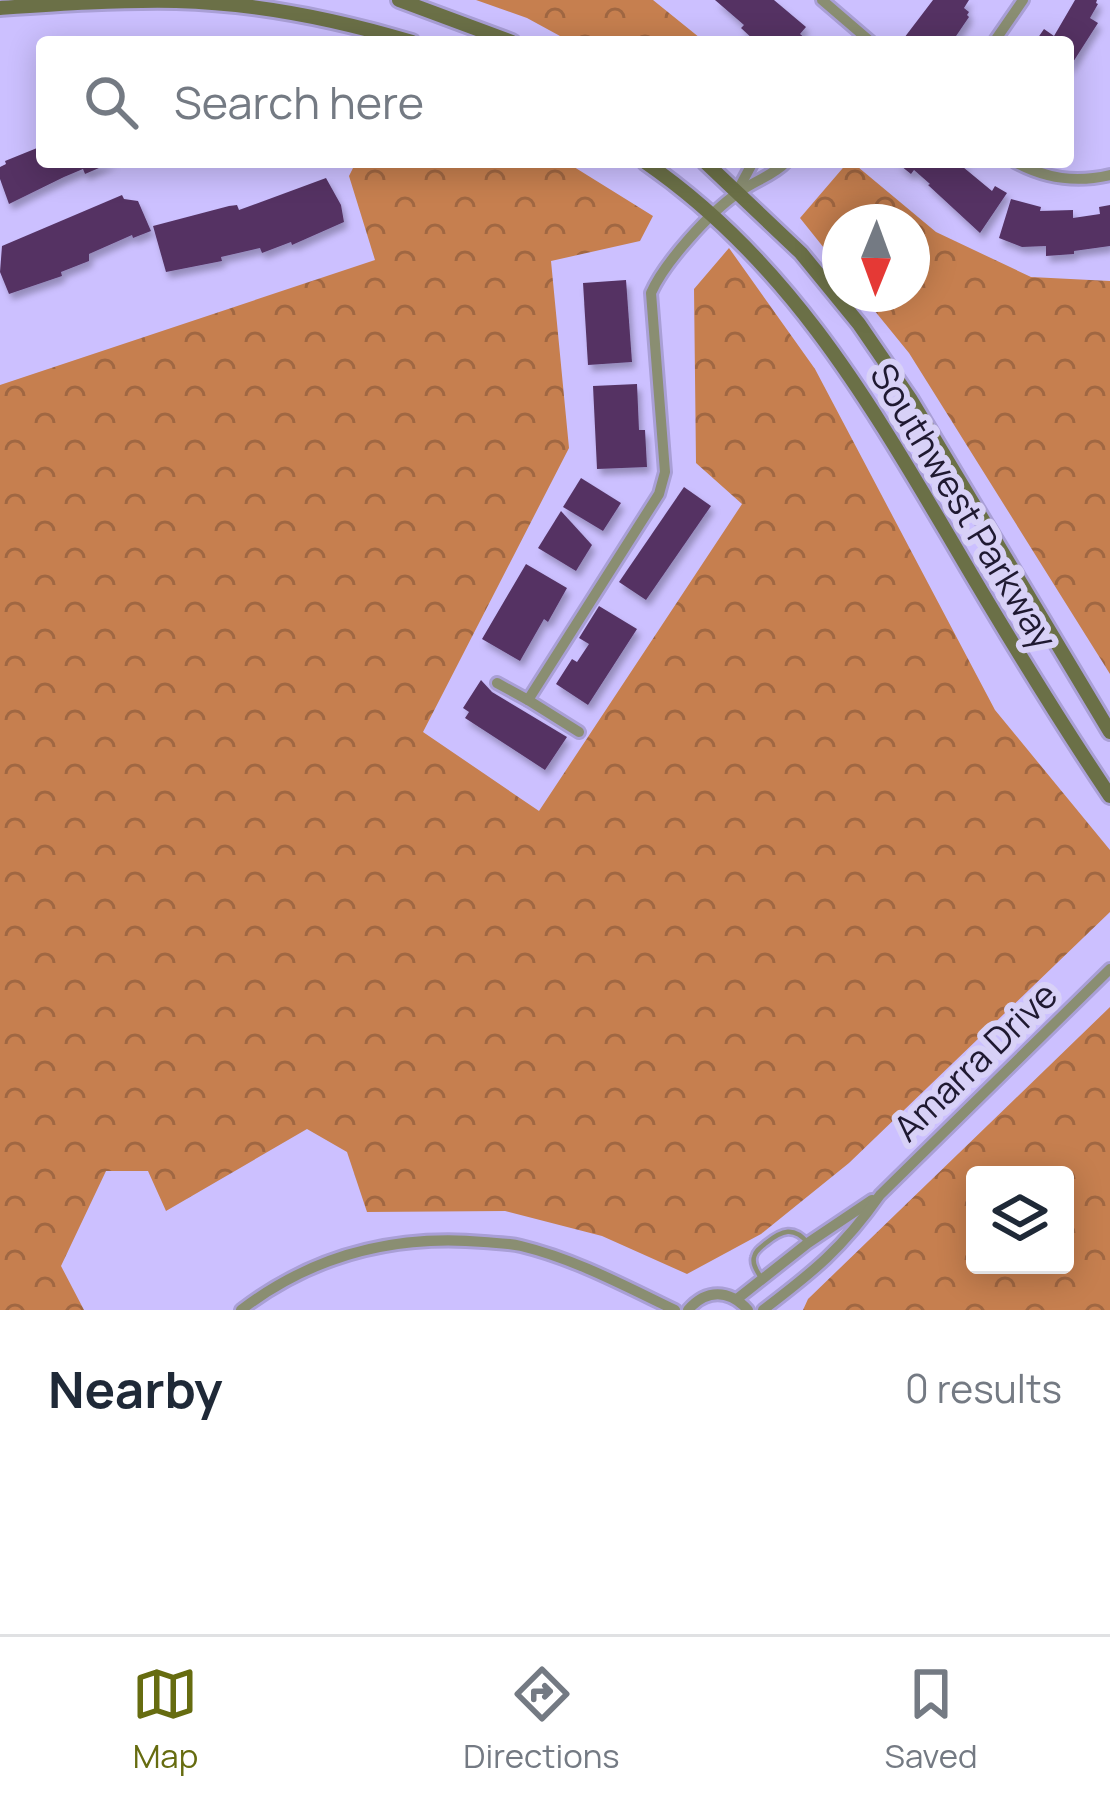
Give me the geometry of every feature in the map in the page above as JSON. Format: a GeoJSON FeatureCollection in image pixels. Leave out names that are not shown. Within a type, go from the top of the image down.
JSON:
{"type":"FeatureCollection","features":[{"type":"Feature","properties":{"kind":"main road"},"geometry":{"type":"LineString","coordinates":[[399,0],[496,36]]}},
{"type":"Feature","properties":{"kind":"main road"},"geometry":{"type":"LineString","coordinates":[[0,8],[179,1],[237,5],[392,36]]}},
{"type":"Feature","properties":{"kind":"main road","name":"Southwest Parkway"},"geometry":{"type":"LineString","coordinates":[[653,168],[713,214],[819,330],[879,418],[1110,796]]}},
{"type":"Feature","properties":{"kind":"main road","name":"Southwest Parkway"},"geometry":{"type":"LineString","coordinates":[[711,168],[801,253],[859,324],[911,400],[1110,732]]}},
{"type":"Feature","properties":{"kind":"street"},"geometry":{"type":"LineString","coordinates":[[822,0],[864,36]]}},
{"type":"Feature","properties":{"kind":"street"},"geometry":{"type":"LineString","coordinates":[[998,36],[1023,0]]}},
{"type":"Feature","properties":{"kind":"street"},"geometry":{"type":"LineString","coordinates":[[737,193],[750,168]]}},
{"type":"Feature","properties":{"kind":"street"},"geometry":{"type":"LineString","coordinates":[[528,700],[659,494],[665,472],[651,293],[659,273],[737,193],[781,168]]}},
{"type":"Feature","properties":{"kind":"street"},"geometry":{"type":"LineString","coordinates":[[1029,168],[1066,179],[1110,175]]}},
{"type":"Feature","properties":{"kind":"street"},"geometry":{"type":"LineString","coordinates":[[497,683],[579,732]]}},
{"type":"Feature","properties":{"kind":"street","name":"Amarra Drive"},"geometry":{"type":"LineString","coordinates":[[737,1299],[880,1195],[1110,969]]}},
{"type":"Feature","properties":{"kind":"street","name":"Amarra Drive"},"geometry":{"type":"LineString","coordinates":[[763,1310],[820,1266],[857,1228],[880,1195]]}},
{"type":"Feature","properties":{"kind":"street"},"geometry":{"type":"LineString","coordinates":[[241,1310],[266,1291],[335,1256],[445,1238],[518,1245],[572,1261],[675,1310]]}},
{"type":"Feature","properties":{"kind":"street"},"geometry":{"type":"LineString","coordinates":[[807,1244],[820,1266]]}},
{"type":"Feature","properties":{"kind":"street"},"geometry":{"type":"LineString","coordinates":[[761,1279],[774,1301]]}},
{"type":"Feature","properties":{"kind":"street"},"geometry":{"type":"LineString","coordinates":[[688,1310],[697,1300],[717,1293],[737,1299],[748,1310]]}},
{"type":"Feature","properties":{"kind":"lane"},"geometry":{"type":"LineString","coordinates":[[761,1279],[754,1256],[778,1233],[796,1232],[807,1244]]}},
{"type":"Feature","properties":{"kind":"green space"},"geometry":{"type":"Polygon","coordinates":[[[476,0],[653,0],[698,36],[560,36],[476,0]]]}},
{"type":"Feature","properties":{"kind":"green space"},"geometry":{"type":"Polygon","coordinates":[[[353,168],[576,168],[653,216],[640,241],[551,261],[569,448],[423,732],[539,811],[742,504],[696,463],[694,289],[729,248],[815,369],[995,710],[1110,850],[1110,912],[849,1163],[761,1234],[687,1274],[602,1236],[505,1211],[367,1212],[347,1152],[307,1129],[166,1211],[148,1171],[106,1171],[61,1266],[84,1310],[0,1310],[0,385],[375,260],[349,176],[353,168]]]}},
{"type":"Feature","properties":{"kind":"green space"},"geometry":{"type":"Polygon","coordinates":[[[843,168],[859,168],[902,204],[822,204],[822,246],[800,218],[843,168]]]}},
{"type":"Feature","properties":{"kind":"green space"},"geometry":{"type":"Polygon","coordinates":[[[930,227],[1031,277],[1110,281],[1110,674],[909,353],[876,312],[930,312],[930,227]]]}},
{"type":"Feature","properties":{"kind":"green space"},"geometry":{"type":"Polygon","coordinates":[[[1110,1007],[1110,1310],[803,1310],[808,1299],[1110,1007]]]}},
{"type":"Feature","properties":{"kind":"building"},"geometry":{"type":"Polygon","coordinates":[[[715,0],[774,0],[806,27],[802,36],[750,36],[741,28],[744,25],[715,0]]]}},
{"type":"Feature","properties":{"kind":"building"},"geometry":{"type":"Polygon","coordinates":[[[933,0],[969,0],[964,8],[969,17],[956,36],[906,36],[933,0]]]}},
{"type":"Feature","properties":{"kind":"building"},"geometry":{"type":"Polygon","coordinates":[[[1075,0],[1097,0],[1090,18],[1098,23],[1074,61],[1074,36],[1054,36],[1075,0]]]}},
{"type":"Feature","properties":{"kind":"building"},"geometry":{"type":"Polygon","coordinates":[[[36,148],[36,168],[99,168],[85,174],[83,169],[9,204],[0,179],[5,161],[36,148]]]}},
{"type":"Feature","properties":{"kind":"building"},"geometry":{"type":"Polygon","coordinates":[[[904,168],[964,168],[992,191],[995,186],[1007,193],[980,233],[914,170],[911,174],[904,168]]]}},
{"type":"Feature","properties":{"kind":"building"},"geometry":{"type":"Polygon","coordinates":[[[326,178],[341,205],[344,222],[292,245],[262,253],[260,248],[166,272],[153,226],[229,206],[237,205],[239,210],[326,178]]]}},
{"type":"Feature","properties":{"kind":"building"},"geometry":{"type":"Polygon","coordinates":[[[122,195],[138,201],[151,231],[89,254],[89,261],[61,272],[62,276],[9,294],[0,272],[2,246],[122,195]]]}},
{"type":"Feature","properties":{"kind":"building"},"geometry":{"type":"Polygon","coordinates":[[[1011,199],[1041,207],[1040,211],[1073,210],[1073,218],[1100,214],[1099,207],[1110,205],[1110,246],[1046,256],[1046,246],[1022,247],[999,238],[1011,199]]]}},
{"type":"Feature","properties":{"kind":"building"},"geometry":{"type":"Polygon","coordinates":[[[626,280],[632,362],[588,365],[583,283],[626,280]]]}},
{"type":"Feature","properties":{"kind":"building"},"geometry":{"type":"Polygon","coordinates":[[[637,384],[647,467],[597,469],[593,386],[637,384]]]}},
{"type":"Feature","properties":{"kind":"building"},"geometry":{"type":"Polygon","coordinates":[[[581,478],[621,503],[603,531],[563,507],[581,478]]]}},
{"type":"Feature","properties":{"kind":"building"},"geometry":{"type":"Polygon","coordinates":[[[684,487],[711,506],[646,600],[619,582],[684,487]]]}},
{"type":"Feature","properties":{"kind":"building"},"geometry":{"type":"Polygon","coordinates":[[[561,511],[592,545],[576,571],[538,548],[561,511]]]}},
{"type":"Feature","properties":{"kind":"building"},"geometry":{"type":"Polygon","coordinates":[[[526,564],[567,588],[520,661],[482,639],[526,564]]]}},
{"type":"Feature","properties":{"kind":"building"},"geometry":{"type":"Polygon","coordinates":[[[599,606],[637,629],[588,705],[556,684],[589,644],[579,638],[599,606]]]}},
{"type":"Feature","properties":{"kind":"building"},"geometry":{"type":"Polygon","coordinates":[[[481,680],[492,692],[567,737],[545,770],[465,718],[469,712],[463,708],[481,680]]]}}]}
